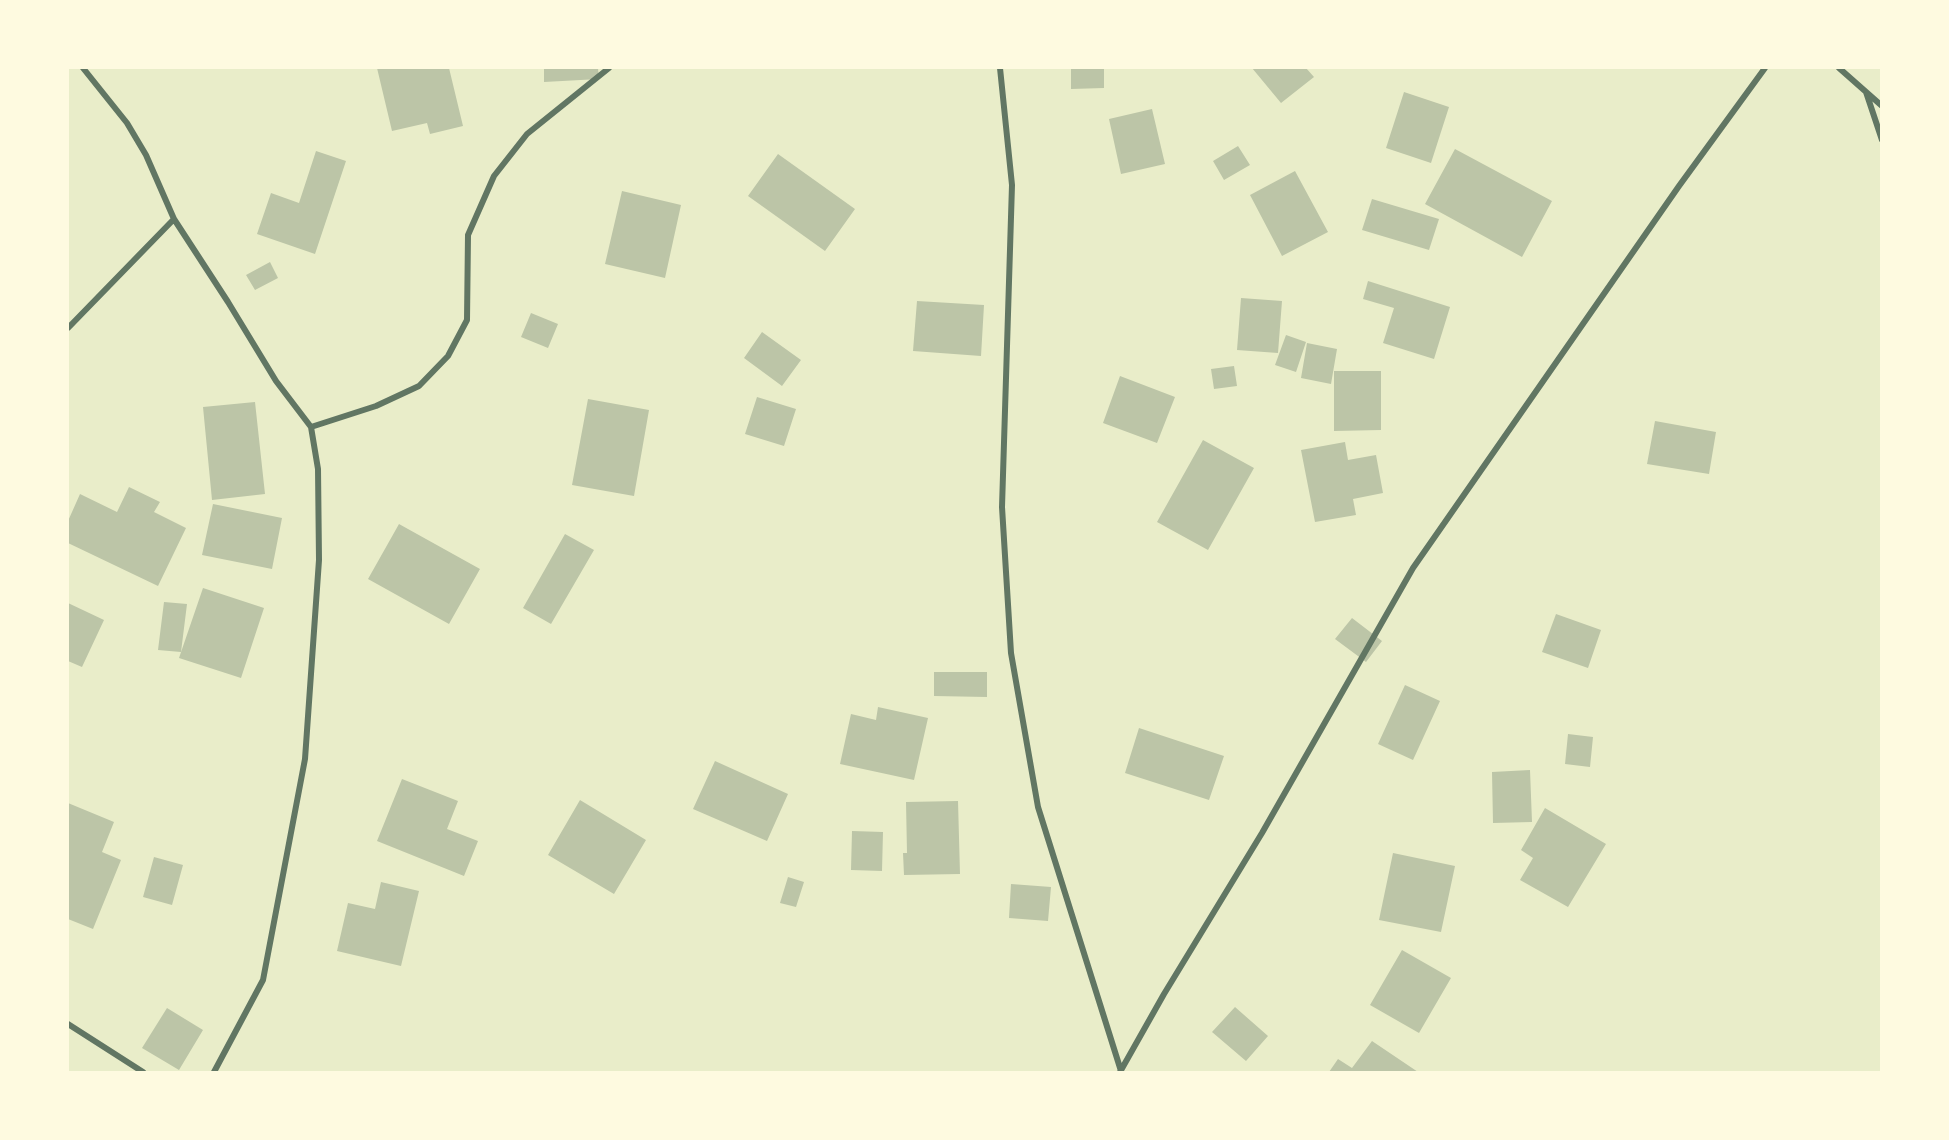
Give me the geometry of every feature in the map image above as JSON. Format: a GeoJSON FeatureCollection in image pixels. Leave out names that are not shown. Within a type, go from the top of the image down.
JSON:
{"type":"FeatureCollection","features":[{"type":"Feature","properties":{"kind":"street"},"geometry":{"type":"LineString","coordinates":[[83,68],[127,123],[146,154],[174,219],[276,381],[311,427],[318,469],[319,560],[305,759],[263,980],[214,1072]]}},
{"type":"Feature","properties":{"kind":"street"},"geometry":{"type":"LineString","coordinates":[[311,427],[376,406],[419,386],[448,356],[467,320],[468,235],[494,176],[526,134],[609,68]]}},
{"type":"Feature","properties":{"kind":"street"},"geometry":{"type":"LineString","coordinates":[[1000,68],[1011,185],[1002,507],[1011,653],[1038,807],[1120,1072]]}},
{"type":"Feature","properties":{"kind":"street"},"geometry":{"type":"LineString","coordinates":[[1120,1072],[1164,994],[1262,834],[1413,568],[1679,186],[1765,68]]}},
{"type":"Feature","properties":{"kind":"street"},"geometry":{"type":"LineString","coordinates":[[1839,68],[1881,106]]}},
{"type":"Feature","properties":{"kind":"street"},"geometry":{"type":"LineString","coordinates":[[1866,92],[1881,140]]}},
{"type":"Feature","properties":{"kind":"street"},"geometry":{"type":"LineString","coordinates":[[68,328],[174,219]]}},
{"type":"Feature","properties":{"kind":"street"},"geometry":{"type":"LineString","coordinates":[[68,1024],[142,1072]]}},
{"type":"Feature","properties":{"kind":"building"},"geometry":{"type":"Polygon","coordinates":[[[377,68],[449,68],[463,126],[430,134],[427,123],[392,131],[377,68]]]}},
{"type":"Feature","properties":{"kind":"building"},"geometry":{"type":"Polygon","coordinates":[[[544,68],[598,68],[599,79],[544,82],[544,68]]]}},
{"type":"Feature","properties":{"kind":"building"},"geometry":{"type":"Polygon","coordinates":[[[1071,68],[1104,68],[1104,88],[1071,89],[1071,68]]]}},
{"type":"Feature","properties":{"kind":"building"},"geometry":{"type":"Polygon","coordinates":[[[1252,68],[1306,68],[1314,77],[1281,103],[1252,68]]]}},
{"type":"Feature","properties":{"kind":"building"},"geometry":{"type":"Polygon","coordinates":[[[1404,92],[1449,107],[1431,163],[1386,148],[1404,92]]]}},
{"type":"Feature","properties":{"kind":"building"},"geometry":{"type":"Polygon","coordinates":[[[1152,109],[1165,164],[1121,174],[1109,119],[1152,109]]]}},
{"type":"Feature","properties":{"kind":"building"},"geometry":{"type":"Polygon","coordinates":[[[1238,146],[1250,165],[1224,180],[1213,161],[1238,146]]]}},
{"type":"Feature","properties":{"kind":"building"},"geometry":{"type":"Polygon","coordinates":[[[1455,149],[1552,201],[1522,257],[1425,204],[1455,149]]]}},
{"type":"Feature","properties":{"kind":"building"},"geometry":{"type":"Polygon","coordinates":[[[316,151],[346,161],[315,254],[257,234],[271,193],[299,203],[316,151]]]}},
{"type":"Feature","properties":{"kind":"building"},"geometry":{"type":"Polygon","coordinates":[[[778,154],[855,209],[825,251],[748,196],[778,154]]]}},
{"type":"Feature","properties":{"kind":"building"},"geometry":{"type":"Polygon","coordinates":[[[1295,171],[1328,232],[1282,256],[1250,195],[1295,171]]]}},
{"type":"Feature","properties":{"kind":"building"},"geometry":{"type":"Polygon","coordinates":[[[622,191],[681,205],[665,278],[605,264],[622,191]]]}},
{"type":"Feature","properties":{"kind":"building"},"geometry":{"type":"Polygon","coordinates":[[[1372,199],[1439,219],[1429,250],[1362,230],[1372,199]]]}},
{"type":"Feature","properties":{"kind":"building"},"geometry":{"type":"Polygon","coordinates":[[[270,262],[278,278],[255,290],[246,275],[270,262]]]}},
{"type":"Feature","properties":{"kind":"building"},"geometry":{"type":"Polygon","coordinates":[[[1368,281],[1450,307],[1434,359],[1383,343],[1394,308],[1363,299],[1368,281]]]}},
{"type":"Feature","properties":{"kind":"building"},"geometry":{"type":"Polygon","coordinates":[[[1241,298],[1282,301],[1278,353],[1237,350],[1241,298]]]}},
{"type":"Feature","properties":{"kind":"building"},"geometry":{"type":"Polygon","coordinates":[[[917,301],[984,305],[981,356],[913,351],[917,301]]]}},
{"type":"Feature","properties":{"kind":"building"},"geometry":{"type":"Polygon","coordinates":[[[531,313],[558,324],[548,348],[521,337],[531,313]]]}},
{"type":"Feature","properties":{"kind":"building"},"geometry":{"type":"Polygon","coordinates":[[[762,332],[801,360],[782,386],[744,358],[762,332]]]}},
{"type":"Feature","properties":{"kind":"building"},"geometry":{"type":"Polygon","coordinates":[[[1286,335],[1306,342],[1296,372],[1275,365],[1286,335]]]}},
{"type":"Feature","properties":{"kind":"building"},"geometry":{"type":"Polygon","coordinates":[[[1307,343],[1337,349],[1331,384],[1301,378],[1307,343]]]}},
{"type":"Feature","properties":{"kind":"building"},"geometry":{"type":"Polygon","coordinates":[[[1234,366],[1237,386],[1214,389],[1211,369],[1234,366]]]}},
{"type":"Feature","properties":{"kind":"building"},"geometry":{"type":"Polygon","coordinates":[[[1334,371],[1381,371],[1381,430],[1334,431],[1334,371]]]}},
{"type":"Feature","properties":{"kind":"building"},"geometry":{"type":"Polygon","coordinates":[[[1120,376],[1175,397],[1157,443],[1103,423],[1120,376]]]}},
{"type":"Feature","properties":{"kind":"building"},"geometry":{"type":"Polygon","coordinates":[[[757,397],[796,409],[784,446],[745,434],[757,397]]]}},
{"type":"Feature","properties":{"kind":"building"},"geometry":{"type":"Polygon","coordinates":[[[588,399],[649,410],[634,496],[572,485],[588,399]]]}},
{"type":"Feature","properties":{"kind":"building"},"geometry":{"type":"Polygon","coordinates":[[[255,402],[265,494],[212,500],[203,407],[255,402]]]}},
{"type":"Feature","properties":{"kind":"building"},"geometry":{"type":"Polygon","coordinates":[[[1655,421],[1716,432],[1709,474],[1647,464],[1655,421]]]}},
{"type":"Feature","properties":{"kind":"building"},"geometry":{"type":"Polygon","coordinates":[[[1203,440],[1254,468],[1208,550],[1157,522],[1203,440]]]}},
{"type":"Feature","properties":{"kind":"building"},"geometry":{"type":"Polygon","coordinates":[[[1345,442],[1348,460],[1376,455],[1383,493],[1353,499],[1356,515],[1315,522],[1301,450],[1345,442]]]}},
{"type":"Feature","properties":{"kind":"building"},"geometry":{"type":"Polygon","coordinates":[[[129,487],[160,502],[154,512],[186,528],[158,586],[68,543],[68,521],[80,494],[117,512],[129,487]]]}},
{"type":"Feature","properties":{"kind":"building"},"geometry":{"type":"Polygon","coordinates":[[[213,504],[282,518],[272,569],[202,555],[213,504]]]}},
{"type":"Feature","properties":{"kind":"building"},"geometry":{"type":"Polygon","coordinates":[[[399,524],[480,569],[449,624],[368,579],[399,524]]]}},
{"type":"Feature","properties":{"kind":"building"},"geometry":{"type":"Polygon","coordinates":[[[565,534],[594,550],[551,624],[523,608],[565,534]]]}},
{"type":"Feature","properties":{"kind":"building"},"geometry":{"type":"Polygon","coordinates":[[[203,588],[264,608],[241,678],[179,658],[203,588]]]}},
{"type":"Feature","properties":{"kind":"building"},"geometry":{"type":"Polygon","coordinates":[[[164,602],[187,604],[181,652],[158,650],[164,602]]]}},
{"type":"Feature","properties":{"kind":"building"},"geometry":{"type":"Polygon","coordinates":[[[68,603],[104,620],[82,667],[68,661],[68,603]]]}},
{"type":"Feature","properties":{"kind":"building"},"geometry":{"type":"Polygon","coordinates":[[[1556,614],[1601,630],[1588,668],[1542,652],[1556,614]]]}},
{"type":"Feature","properties":{"kind":"building"},"geometry":{"type":"Polygon","coordinates":[[[1352,618],[1382,641],[1366,662],[1335,639],[1352,618]]]}},
{"type":"Feature","properties":{"kind":"building"},"geometry":{"type":"Polygon","coordinates":[[[934,672],[987,672],[987,697],[934,696],[934,672]]]}},
{"type":"Feature","properties":{"kind":"building"},"geometry":{"type":"Polygon","coordinates":[[[1405,685],[1440,701],[1413,760],[1378,744],[1405,685]]]}},
{"type":"Feature","properties":{"kind":"building"},"geometry":{"type":"Polygon","coordinates":[[[878,707],[928,718],[914,780],[840,764],[851,714],[876,720],[878,707]]]}},
{"type":"Feature","properties":{"kind":"building"},"geometry":{"type":"Polygon","coordinates":[[[1139,728],[1224,756],[1209,800],[1125,773],[1139,728]]]}},
{"type":"Feature","properties":{"kind":"building"},"geometry":{"type":"Polygon","coordinates":[[[1568,734],[1593,737],[1590,767],[1565,764],[1568,734]]]}},
{"type":"Feature","properties":{"kind":"building"},"geometry":{"type":"Polygon","coordinates":[[[715,761],[788,794],[767,841],[693,809],[715,761]]]}},
{"type":"Feature","properties":{"kind":"building"},"geometry":{"type":"Polygon","coordinates":[[[1530,770],[1532,822],[1493,823],[1492,772],[1530,770]]]}},
{"type":"Feature","properties":{"kind":"building"},"geometry":{"type":"Polygon","coordinates":[[[402,779],[458,801],[447,829],[478,841],[464,876],[377,841],[402,779]]]}},
{"type":"Feature","properties":{"kind":"building"},"geometry":{"type":"Polygon","coordinates":[[[580,800],[646,840],[614,894],[548,855],[580,800]]]}},
{"type":"Feature","properties":{"kind":"building"},"geometry":{"type":"Polygon","coordinates":[[[958,801],[960,874],[904,875],[903,853],[907,853],[906,802],[958,801]]]}},
{"type":"Feature","properties":{"kind":"building"},"geometry":{"type":"Polygon","coordinates":[[[68,803],[114,822],[102,852],[121,860],[93,929],[68,919],[68,803]]]}},
{"type":"Feature","properties":{"kind":"building"},"geometry":{"type":"Polygon","coordinates":[[[1545,808],[1606,844],[1568,907],[1520,880],[1533,858],[1521,850],[1545,808]]]}},
{"type":"Feature","properties":{"kind":"building"},"geometry":{"type":"Polygon","coordinates":[[[852,831],[883,832],[882,871],[851,870],[852,831]]]}},
{"type":"Feature","properties":{"kind":"building"},"geometry":{"type":"Polygon","coordinates":[[[1393,853],[1455,866],[1441,932],[1379,920],[1393,853]]]}},
{"type":"Feature","properties":{"kind":"building"},"geometry":{"type":"Polygon","coordinates":[[[154,857],[183,865],[172,905],[143,897],[154,857]]]}},
{"type":"Feature","properties":{"kind":"building"},"geometry":{"type":"Polygon","coordinates":[[[788,877],[804,882],[796,907],[780,903],[788,877]]]}},
{"type":"Feature","properties":{"kind":"building"},"geometry":{"type":"Polygon","coordinates":[[[381,882],[419,891],[401,966],[337,951],[348,903],[375,909],[381,882]]]}},
{"type":"Feature","properties":{"kind":"building"},"geometry":{"type":"Polygon","coordinates":[[[1011,884],[1051,887],[1048,921],[1009,918],[1011,884]]]}},
{"type":"Feature","properties":{"kind":"building"},"geometry":{"type":"Polygon","coordinates":[[[1402,950],[1451,978],[1419,1033],[1370,1005],[1402,950]]]}},
{"type":"Feature","properties":{"kind":"building"},"geometry":{"type":"Polygon","coordinates":[[[1235,1007],[1268,1036],[1246,1061],[1212,1032],[1235,1007]]]}},
{"type":"Feature","properties":{"kind":"building"},"geometry":{"type":"Polygon","coordinates":[[[167,1008],[203,1030],[179,1070],[142,1048],[167,1008]]]}},
{"type":"Feature","properties":{"kind":"building"},"geometry":{"type":"Polygon","coordinates":[[[1372,1041],[1418,1072],[1329,1072],[1338,1059],[1352,1068],[1372,1041]]]}}]}
